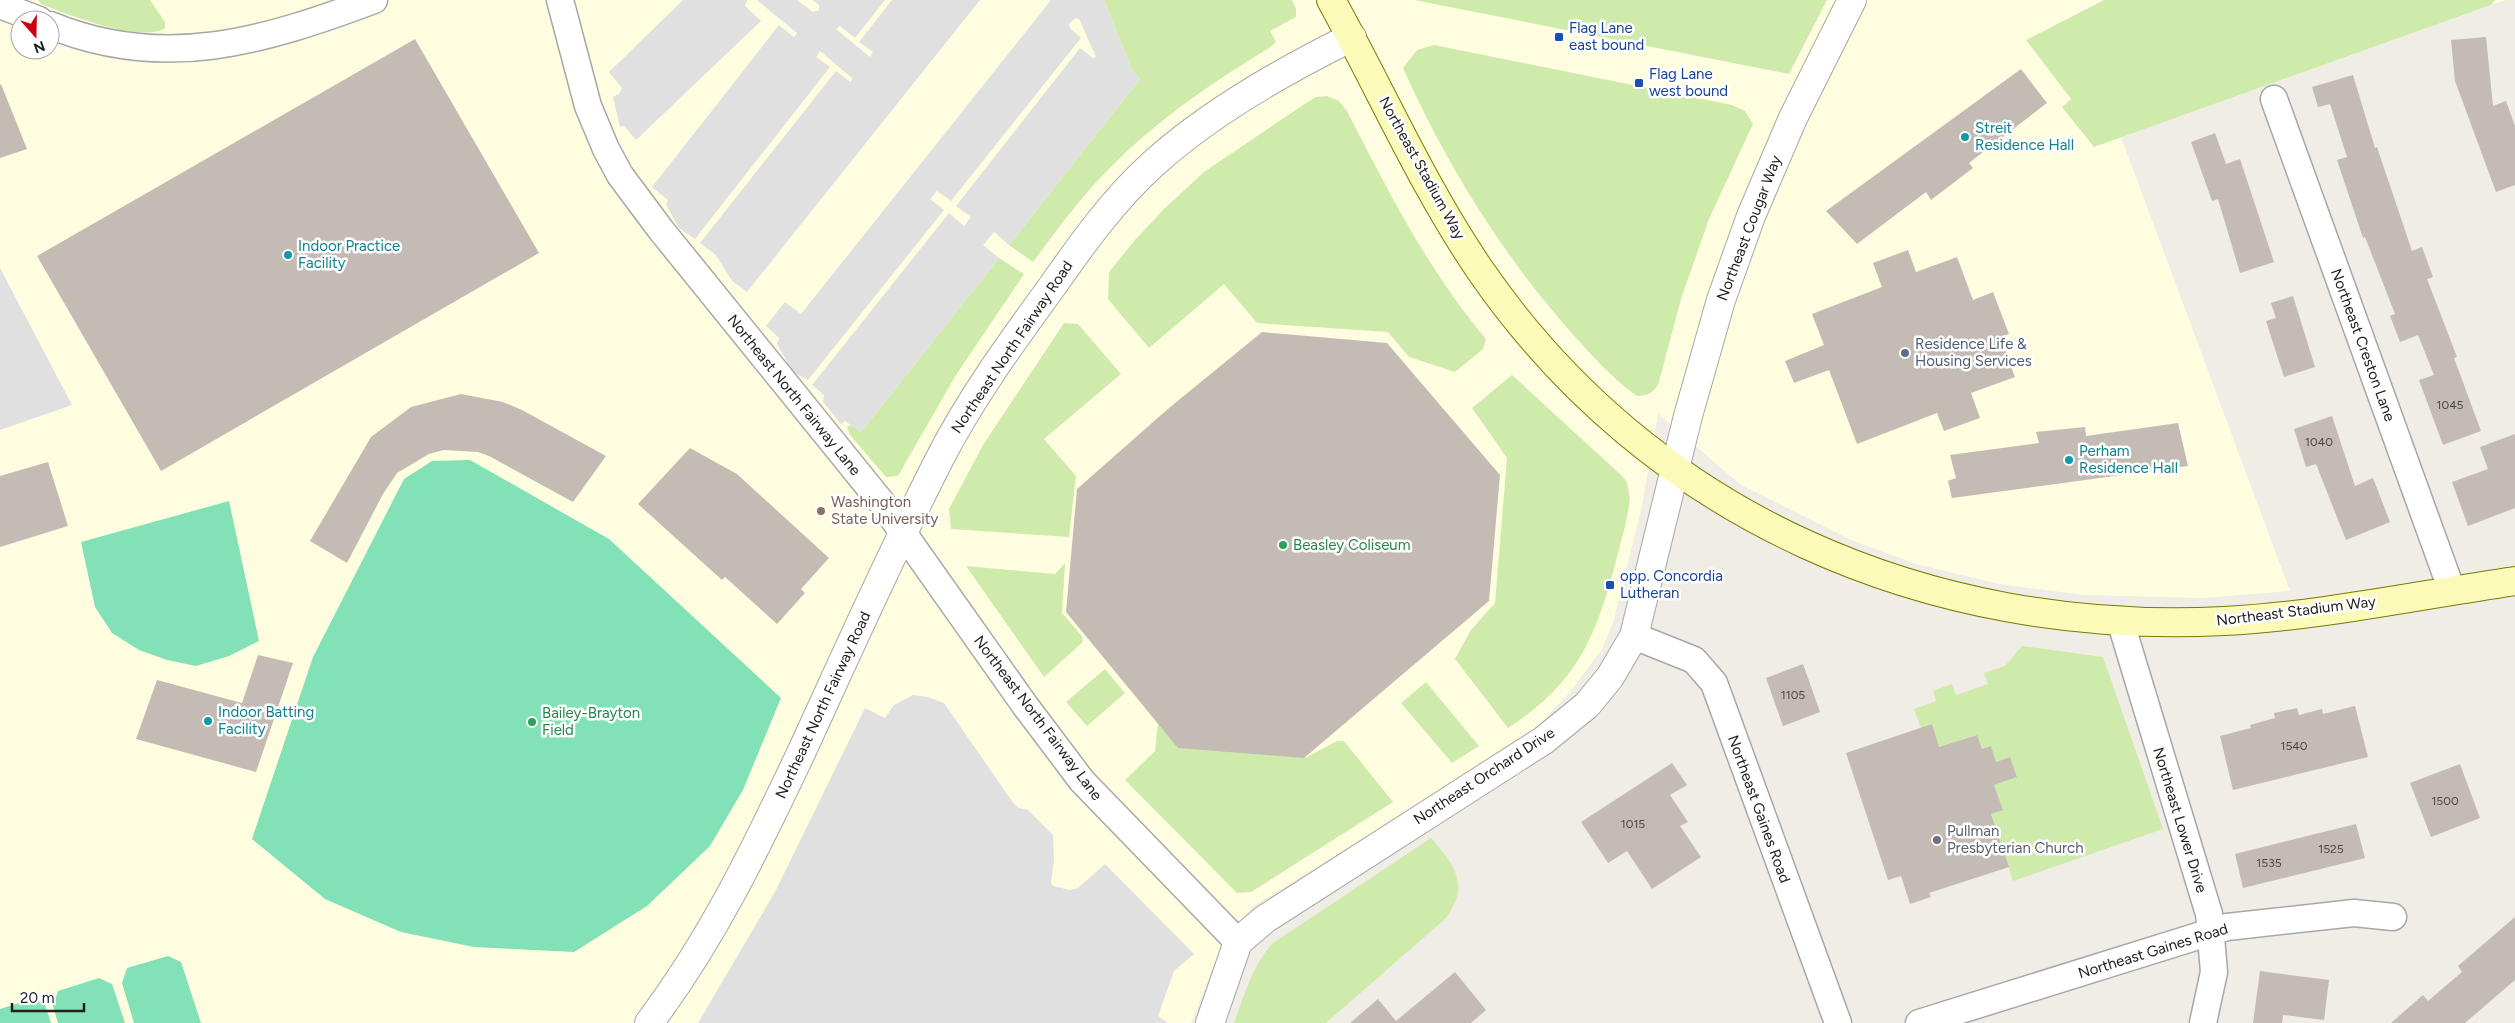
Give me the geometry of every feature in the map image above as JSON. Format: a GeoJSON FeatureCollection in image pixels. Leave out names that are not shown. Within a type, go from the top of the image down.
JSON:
{"type":"FeatureCollection","features":[{"type":"Feature","properties":{"kind":"main road","name":"Northeast Stadium Way"},"geometry":{"type":"LineString","coordinates":[[1332,0],[1437,202],[1480,270],[1504,303],[1581,389],[1630,435],[1719,499],[1781,534],[1834,558],[1902,582],[1963,599],[2023,610],[2120,620],[2222,621],[2279,616],[2515,581]]}},
{"type":"Feature","properties":{"kind":"street"},"geometry":{"type":"LineString","coordinates":[[60,28],[89,38],[126,46],[158,49],[196,49],[236,43],[265,36],[327,18],[374,0]]}},
{"type":"Feature","properties":{"kind":"street","name":"Northeast North Fairway Lane"},"geometry":{"type":"LineString","coordinates":[[560,0],[588,106],[606,149],[620,175],[667,237],[882,504],[1082,781],[1238,942]]}},
{"type":"Feature","properties":{"kind":"street","name":"Northeast Cougar Way"},"geometry":{"type":"LineString","coordinates":[[1674,467],[1721,300],[1751,216],[1796,110],[1852,0]]}},
{"type":"Feature","properties":{"kind":"street"},"geometry":{"type":"LineString","coordinates":[[0,5],[13,10]]}},
{"type":"Feature","properties":{"kind":"street","name":"Northeast North Fairway Road"},"geometry":{"type":"LineString","coordinates":[[649,1023],[712,932],[749,864],[940,458],[993,370],[1079,247],[1137,178],[1172,147],[1225,109],[1352,36]]}},
{"type":"Feature","properties":{"kind":"street","name":"Northeast Creston Lane"},"geometry":{"type":"LineString","coordinates":[[2274,99],[2452,591]]}},
{"type":"Feature","properties":{"kind":"street","name":"Northeast Orchard Drive"},"geometry":{"type":"LineString","coordinates":[[1238,942],[1265,919],[1544,740],[1598,694],[1634,636],[1668,506],[1674,467]]}},
{"type":"Feature","properties":{"kind":"street","name":"Northeast Lower Drive"},"geometry":{"type":"LineString","coordinates":[[2120,620],[2209,914],[2214,972],[2203,1023]]}},
{"type":"Feature","properties":{"kind":"street","name":"Northeast Gaines Road"},"geometry":{"type":"LineString","coordinates":[[1634,636],[1694,660],[1714,683],[1838,1023]]}},
{"type":"Feature","properties":{"kind":"street","name":"Northeast Gaines Road"},"geometry":{"type":"LineString","coordinates":[[1919,1023],[2227,927],[2354,913],[2393,918]]}},
{"type":"Feature","properties":{"kind":"street"},"geometry":{"type":"LineString","coordinates":[[1210,1023],[1238,942]]}},
{"type":"Feature","properties":{"kind":"shaded area","name":"Washington State University"},"geometry":{"type":"Polygon","coordinates":[[[0,0],[2505,0],[2121,137],[2290,591],[2203,598],[2084,595],[1999,584],[1916,564],[1851,540],[1741,485],[1658,414],[1642,506],[1613,623],[1602,649],[1570,692],[1539,725],[1409,810],[1252,907],[1215,963],[1191,1023],[0,1023],[0,0]]]}},
{"type":"Feature","properties":{"kind":"shaded area"},"geometry":{"type":"Polygon","coordinates":[[[683,0],[747,0],[745,6],[761,21],[636,140],[624,126],[620,127],[613,97],[619,94],[622,88],[609,72],[683,0]]]}},
{"type":"Feature","properties":{"kind":"shaded area"},"geometry":{"type":"Polygon","coordinates":[[[757,0],[797,0],[813,12],[819,10],[819,5],[812,0],[885,0],[855,38],[840,26],[836,29],[870,57],[873,52],[859,42],[892,0],[980,0],[747,292],[732,281],[716,255],[700,243],[836,71],[850,82],[853,79],[820,51],[816,57],[830,67],[695,239],[679,228],[666,205],[668,200],[652,187],[779,25],[794,37],[797,33],[757,0]]]}},
{"type":"Feature","properties":{"kind":"shaded area"},"geometry":{"type":"Polygon","coordinates":[[[1051,0],[1104,0],[1132,70],[1140,79],[1009,245],[994,232],[983,245],[999,258],[861,432],[845,421],[841,424],[823,402],[824,395],[812,385],[949,213],[964,226],[971,217],[956,206],[1080,48],[1093,58],[1096,57],[1079,19],[1075,18],[1069,24],[1070,28],[1081,38],[951,201],[937,191],[930,199],[944,210],[808,380],[793,372],[777,344],[779,338],[766,326],[785,302],[801,314],[1051,0]]]}},
{"type":"Feature","properties":{"kind":"shaded area"},"geometry":{"type":"Polygon","coordinates":[[[0,268],[72,405],[0,430],[0,268]]]}},
{"type":"Feature","properties":{"kind":"shaded area"},"geometry":{"type":"Polygon","coordinates":[[[913,695],[928,697],[944,703],[1014,804],[1019,808],[1028,810],[1053,835],[1054,860],[1051,883],[1053,886],[1070,890],[1078,888],[1105,864],[1194,954],[1174,971],[1158,1016],[1168,1023],[698,1023],[775,892],[865,708],[885,718],[894,705],[913,695]]]}},
{"type":"Feature","properties":{"kind":"green space"},"geometry":{"type":"Polygon","coordinates":[[[38,0],[150,0],[165,22],[165,28],[154,32],[122,30],[85,20],[41,4],[38,0]]]}},
{"type":"Feature","properties":{"kind":"green space"},"geometry":{"type":"Polygon","coordinates":[[[1104,0],[1292,0],[1296,9],[1296,17],[1270,31],[1276,42],[1269,48],[1191,99],[1136,143],[1084,196],[1033,262],[1009,245],[1140,79],[1132,70],[1104,0]]]}},
{"type":"Feature","properties":{"kind":"green space"},"geometry":{"type":"Polygon","coordinates":[[[1414,0],[1827,0],[1789,74],[1414,0]]]}},
{"type":"Feature","properties":{"kind":"green space"},"geometry":{"type":"Polygon","coordinates":[[[2104,0],[2495,0],[2491,5],[2094,147],[2062,107],[2071,99],[2026,40],[2104,0]]]}},
{"type":"Feature","properties":{"kind":"green space"},"geometry":{"type":"Polygon","coordinates":[[[1434,45],[1732,105],[1745,111],[1753,124],[1709,219],[1681,299],[1659,382],[1651,393],[1637,396],[1618,381],[1593,356],[1520,270],[1476,205],[1437,138],[1403,68],[1417,50],[1434,45]]]}},
{"type":"Feature","properties":{"kind":"green space"},"geometry":{"type":"Polygon","coordinates":[[[1327,96],[1339,101],[1347,111],[1427,258],[1465,313],[1486,339],[1483,349],[1455,372],[1409,357],[1388,332],[1257,323],[1224,284],[1149,348],[1108,299],[1109,272],[1135,240],[1165,208],[1204,172],[1303,105],[1316,97],[1327,96]]]}},
{"type":"Feature","properties":{"kind":"green space"},"geometry":{"type":"Polygon","coordinates":[[[999,258],[1024,274],[956,375],[898,476],[886,477],[850,435],[847,427],[851,425],[861,432],[999,258]]]}},
{"type":"Feature","properties":{"kind":"green space"},"geometry":{"type":"Polygon","coordinates":[[[1064,323],[1078,324],[1121,374],[1044,439],[1076,476],[1069,537],[951,529],[949,509],[983,445],[1064,323]]]}},
{"type":"Feature","properties":{"kind":"green space"},"geometry":{"type":"Polygon","coordinates":[[[1512,375],[1620,474],[1627,482],[1630,498],[1625,528],[1609,585],[1592,634],[1581,655],[1568,675],[1552,693],[1532,711],[1508,728],[1455,659],[1471,630],[1495,603],[1507,458],[1472,408],[1512,375]]]}},
{"type":"Feature","properties":{"kind":"green space","name":"Bailey-Brayton Field"},"geometry":{"type":"Polygon","coordinates":[[[470,460],[609,539],[781,698],[743,790],[710,846],[647,906],[574,952],[474,947],[401,932],[325,899],[252,839],[313,657],[404,479],[432,461],[470,460]]]}},
{"type":"Feature","properties":{"kind":"green space"},"geometry":{"type":"Polygon","coordinates":[[[229,501],[259,641],[229,656],[196,666],[167,660],[139,650],[112,633],[95,607],[81,542],[229,501]]]}},
{"type":"Feature","properties":{"kind":"green space"},"geometry":{"type":"Polygon","coordinates":[[[1065,563],[1062,613],[1082,636],[1083,642],[1044,677],[966,566],[1055,574],[1065,563]]]}},
{"type":"Feature","properties":{"kind":"green space"},"geometry":{"type":"Polygon","coordinates":[[[2022,646],[2103,657],[2163,829],[2013,881],[1991,814],[2003,810],[1994,785],[2017,777],[2010,757],[1996,762],[1991,746],[1982,749],[1976,735],[1939,747],[1921,728],[1914,709],[1936,701],[1933,691],[1952,684],[1956,695],[1988,684],[1984,673],[2005,666],[2022,646]]]}},
{"type":"Feature","properties":{"kind":"green space"},"geometry":{"type":"Polygon","coordinates":[[[1105,669],[1125,693],[1087,726],[1066,702],[1105,669]]]}},
{"type":"Feature","properties":{"kind":"green space"},"geometry":{"type":"Polygon","coordinates":[[[1426,682],[1479,746],[1452,763],[1401,703],[1426,682]]]}},
{"type":"Feature","properties":{"kind":"green space"},"geometry":{"type":"Polygon","coordinates":[[[1158,724],[1305,758],[1337,741],[1344,741],[1393,802],[1251,892],[1237,893],[1125,780],[1155,751],[1158,724]]]}},
{"type":"Feature","properties":{"kind":"green space"},"geometry":{"type":"Polygon","coordinates":[[[1431,838],[1453,867],[1457,877],[1457,896],[1453,907],[1445,919],[1326,1023],[1234,1023],[1254,971],[1273,943],[1431,838]]]}},
{"type":"Feature","properties":{"kind":"green space"},"geometry":{"type":"Polygon","coordinates":[[[168,956],[181,962],[201,1023],[134,1023],[122,983],[127,968],[168,956]]]}},
{"type":"Feature","properties":{"kind":"green space"},"geometry":{"type":"Polygon","coordinates":[[[99,978],[112,984],[125,1023],[58,1023],[53,1006],[58,991],[99,978]]]}},
{"type":"Feature","properties":{"kind":"green space"},"geometry":{"type":"Polygon","coordinates":[[[32,999],[45,1005],[51,1023],[0,1023],[0,1009],[32,999]]]}},
{"type":"Feature","properties":{"kind":"building"},"geometry":{"type":"Polygon","coordinates":[[[2486,37],[2493,106],[2506,101],[2515,126],[2515,185],[2496,192],[2455,81],[2451,40],[2486,37]]]}},
{"type":"Feature","properties":{"kind":"building","name":"Indoor Practice Facility"},"geometry":{"type":"Polygon","coordinates":[[[415,39],[539,253],[161,471],[37,256],[415,39]]]}},
{"type":"Feature","properties":{"kind":"building","name":"Streit Residence Hall"},"geometry":{"type":"Polygon","coordinates":[[[2021,69],[2047,103],[1969,163],[1973,168],[1931,200],[1926,192],[1857,244],[1826,211],[2021,69]]]}},
{"type":"Feature","properties":{"kind":"building"},"geometry":{"type":"Polygon","coordinates":[[[2353,75],[2375,148],[2377,147],[2412,251],[2422,247],[2433,277],[2427,279],[2457,357],[2454,358],[2481,431],[2443,445],[2419,380],[2434,375],[2418,335],[2400,342],[2390,316],[2395,314],[2365,237],[2363,238],[2337,160],[2347,157],[2330,104],[2318,107],[2312,87],[2353,75]]]}},
{"type":"Feature","properties":{"kind":"building"},"geometry":{"type":"Polygon","coordinates":[[[0,85],[27,149],[0,158],[0,85]]]}},
{"type":"Feature","properties":{"kind":"building"},"geometry":{"type":"Polygon","coordinates":[[[2215,133],[2226,164],[2240,159],[2274,262],[2240,273],[2218,199],[2212,201],[2191,142],[2215,133]]]}},
{"type":"Feature","properties":{"kind":"building","name":"Residence Life & Housing Services"},"geometry":{"type":"Polygon","coordinates":[[[1908,250],[1916,272],[1957,257],[1973,300],[1993,292],[2009,334],[2000,337],[2015,377],[1971,393],[1980,418],[1944,431],[1937,413],[1857,444],[1829,370],[1794,383],[1785,361],[1824,345],[1812,314],[1882,287],[1873,263],[1908,250]]]}},
{"type":"Feature","properties":{"kind":"building"},"geometry":{"type":"Polygon","coordinates":[[[2293,296],[2315,367],[2284,377],[2266,321],[2276,318],[2271,303],[2293,296]]]}},
{"type":"Feature","properties":{"kind":"building","name":"Beasley Coliseum"},"geometry":{"type":"Polygon","coordinates":[[[1262,332],[1387,343],[1500,475],[1489,601],[1304,758],[1178,748],[1066,612],[1077,489],[1169,408],[1262,332]]]}},
{"type":"Feature","properties":{"kind":"building"},"geometry":{"type":"Polygon","coordinates":[[[461,394],[503,402],[522,410],[606,456],[573,502],[489,456],[478,452],[444,450],[429,454],[397,473],[383,494],[347,563],[310,541],[371,437],[411,407],[461,394]]]}},
{"type":"Feature","properties":{"kind":"building"},"geometry":{"type":"Polygon","coordinates":[[[2332,416],[2355,486],[2373,478],[2390,522],[2346,540],[2316,464],[2306,467],[2294,429],[2332,416]]]}},
{"type":"Feature","properties":{"kind":"building","name":"Perham Residence Hall"},"geometry":{"type":"Polygon","coordinates":[[[2178,423],[2188,466],[1952,498],[1948,481],[1956,478],[1950,455],[2039,443],[2036,432],[2085,427],[2086,436],[2178,423]]]}},
{"type":"Feature","properties":{"kind":"building"},"geometry":{"type":"Polygon","coordinates":[[[2515,434],[2515,508],[2468,526],[2452,482],[2488,469],[2480,447],[2515,434]]]}},
{"type":"Feature","properties":{"kind":"building"},"geometry":{"type":"Polygon","coordinates":[[[690,448],[737,474],[829,558],[801,589],[805,593],[777,624],[725,577],[722,580],[638,504],[690,448]]]}},
{"type":"Feature","properties":{"kind":"building"},"geometry":{"type":"Polygon","coordinates":[[[48,462],[68,526],[0,547],[0,476],[48,462]]]}},
{"type":"Feature","properties":{"kind":"building","name":"Indoor Batting Facility"},"geometry":{"type":"Polygon","coordinates":[[[258,655],[293,663],[256,772],[136,739],[157,680],[242,703],[258,655]]]}},
{"type":"Feature","properties":{"kind":"building"},"geometry":{"type":"Polygon","coordinates":[[[1803,664],[1820,712],[1783,726],[1766,678],[1803,664]]]}},
{"type":"Feature","properties":{"kind":"building"},"geometry":{"type":"Polygon","coordinates":[[[2355,706],[2368,757],[2233,790],[2220,736],[2251,728],[2250,725],[2275,718],[2274,713],[2297,708],[2299,715],[2322,709],[2323,714],[2355,706]]]}},
{"type":"Feature","properties":{"kind":"building","name":"Pullman Presbyterian Church"},"geometry":{"type":"Polygon","coordinates":[[[1932,724],[1939,747],[1977,735],[1982,749],[1991,746],[1996,762],[2010,757],[2017,777],[1994,785],[2003,810],[1991,814],[2009,867],[1929,893],[1931,897],[1910,904],[1901,876],[1888,880],[1846,753],[1932,724]]]}},
{"type":"Feature","properties":{"kind":"building"},"geometry":{"type":"Polygon","coordinates":[[[1672,763],[1687,785],[1670,795],[1688,822],[1680,826],[1701,857],[1652,889],[1627,851],[1608,863],[1581,822],[1672,763]]]}},
{"type":"Feature","properties":{"kind":"building"},"geometry":{"type":"Polygon","coordinates":[[[2460,764],[2480,818],[2431,837],[2410,783],[2460,764]]]}},
{"type":"Feature","properties":{"kind":"building"},"geometry":{"type":"Polygon","coordinates":[[[2356,824],[2365,858],[2243,888],[2235,854],[2356,824]]]}},
{"type":"Feature","properties":{"kind":"building"},"geometry":{"type":"Polygon","coordinates":[[[2515,917],[2515,980],[2465,1023],[2391,1023],[2423,995],[2428,1001],[2462,972],[2458,966],[2515,917]]]}},
{"type":"Feature","properties":{"kind":"building"},"geometry":{"type":"Polygon","coordinates":[[[2260,971],[2329,980],[2324,1020],[2283,1015],[2282,1023],[2253,1023],[2260,971]]]}},
{"type":"Feature","properties":{"kind":"building"},"geometry":{"type":"Polygon","coordinates":[[[1455,972],[1486,1010],[1471,1023],[1350,1023],[1378,999],[1396,1021],[1455,972]]]}},
{"type":"Feature","properties":{"kind":"place","name":"Flag Lane east bound"},"geometry":{"type":"Point","coordinates":[1559,37]}},
{"type":"Feature","properties":{"kind":"place","name":"Flag Lane west bound"},"geometry":{"type":"Point","coordinates":[1639,83]}},
{"type":"Feature","properties":{"kind":"place","name":"Streit Residence Hall"},"geometry":{"type":"Point","coordinates":[1965,137]}},
{"type":"Feature","properties":{"kind":"place","name":"Indoor Practice Facility"},"geometry":{"type":"Point","coordinates":[288,255]}},
{"type":"Feature","properties":{"kind":"place","name":"Residence Life & Housing Services"},"geometry":{"type":"Point","coordinates":[1905,353]}},
{"type":"Feature","properties":{"kind":"place","name":"Perham Residence Hall"},"geometry":{"type":"Point","coordinates":[2069,460]}},
{"type":"Feature","properties":{"kind":"place","name":"Washington State University"},"geometry":{"type":"Point","coordinates":[821,511]}},
{"type":"Feature","properties":{"kind":"place","name":"Beasley Coliseum"},"geometry":{"type":"Point","coordinates":[1283,545]}},
{"type":"Feature","properties":{"kind":"place","name":"opp. Concordia Lutheran"},"geometry":{"type":"Point","coordinates":[1610,585]}},
{"type":"Feature","properties":{"kind":"place","name":"Indoor Batting Facility"},"geometry":{"type":"Point","coordinates":[208,721]}},
{"type":"Feature","properties":{"kind":"place","name":"Bailey-Brayton Field"},"geometry":{"type":"Point","coordinates":[532,722]}},
{"type":"Feature","properties":{"kind":"place","name":"Pullman Presbyterian Church"},"geometry":{"type":"Point","coordinates":[1937,840]}}]}
